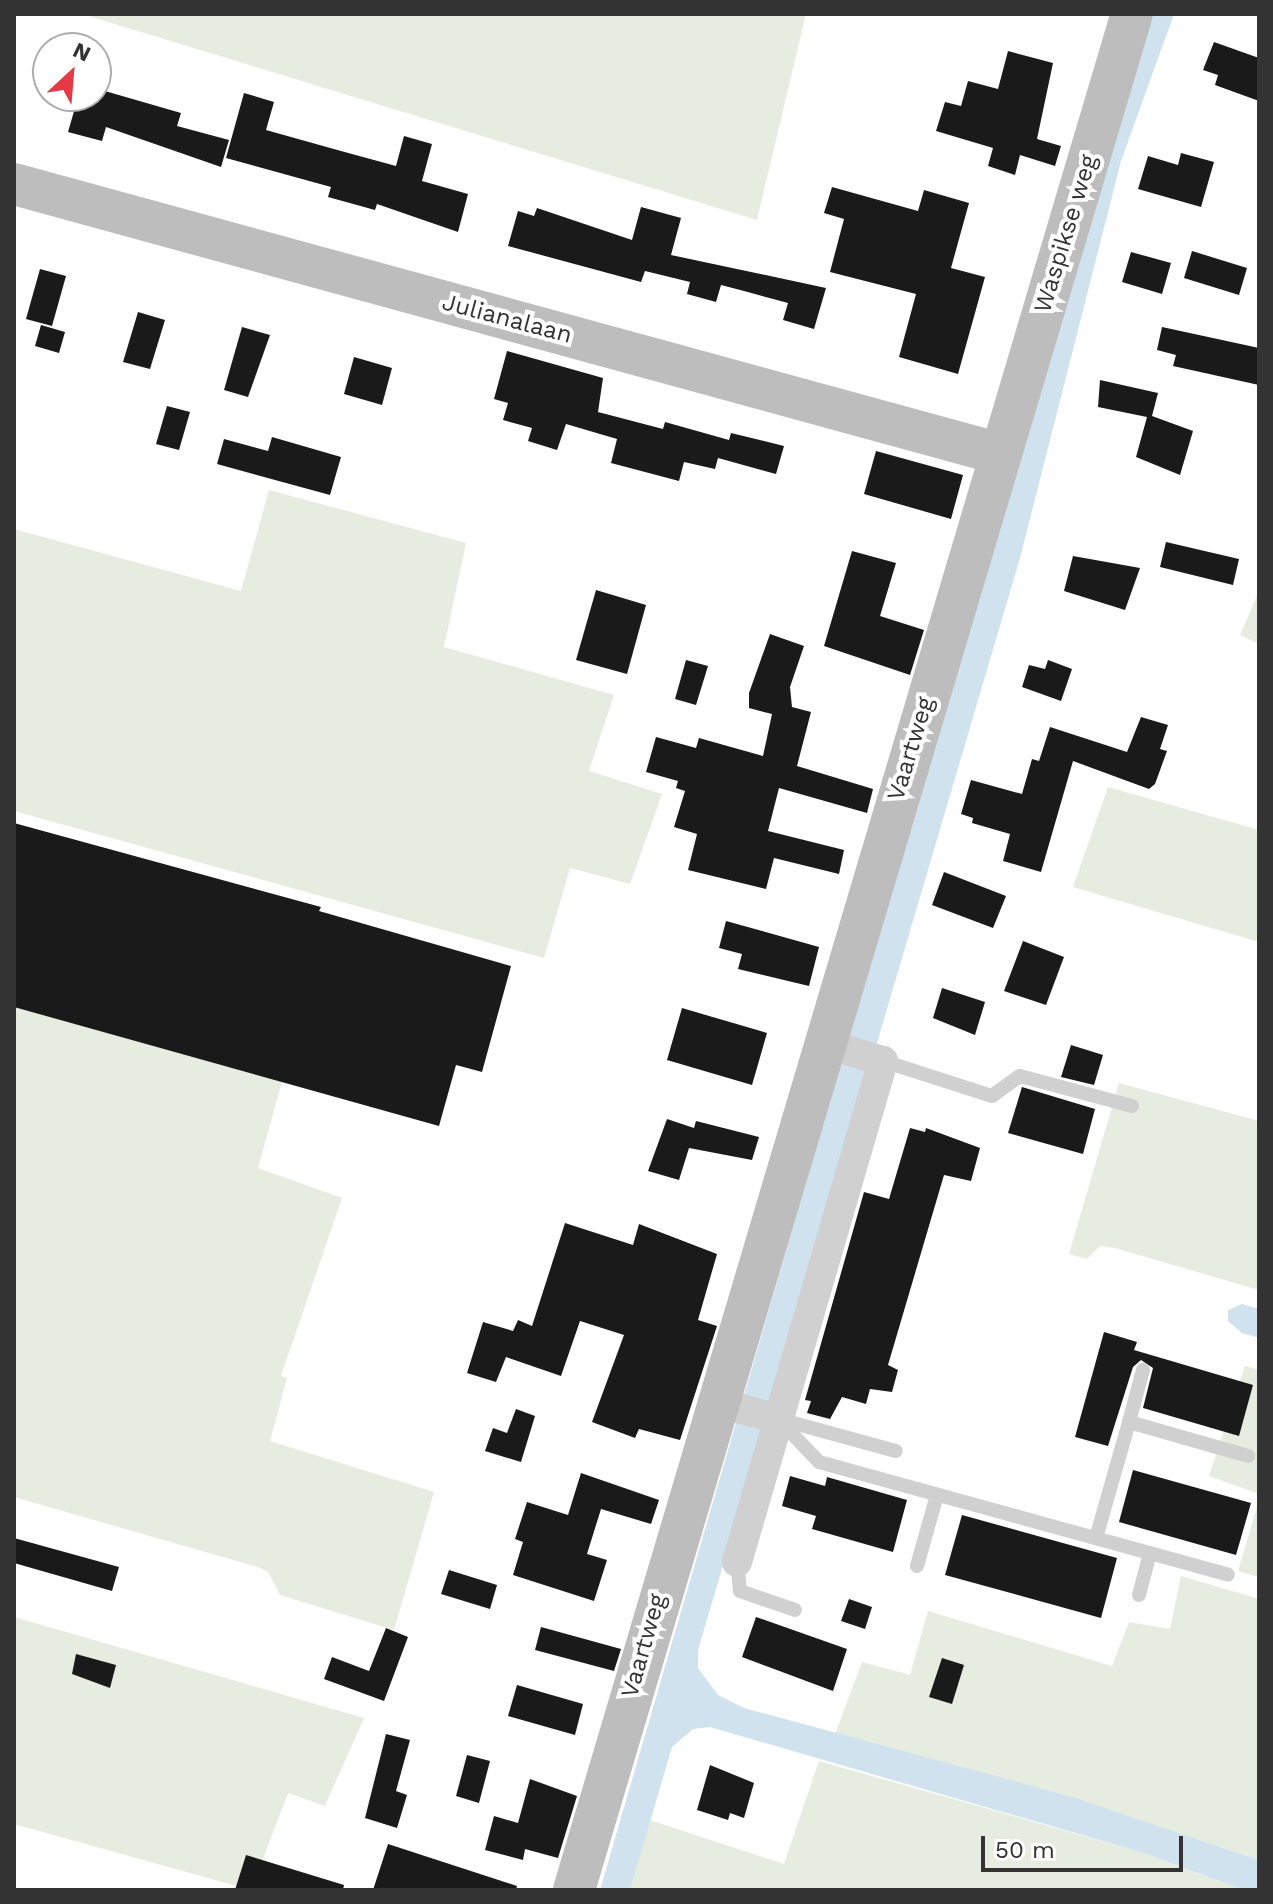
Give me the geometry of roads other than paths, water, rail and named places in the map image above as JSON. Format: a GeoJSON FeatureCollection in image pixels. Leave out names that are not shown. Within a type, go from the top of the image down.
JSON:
{"type":"FeatureCollection","features":[{"type":"Feature","properties":{"kind":"street","name":"Waspikse weg"},"geometry":{"type":"LineString","coordinates":[[1000,454],[1132,14]]}},
{"type":"Feature","properties":{"kind":"street","name":"Julianalaan"},"geometry":{"type":"LineString","coordinates":[[14,184],[1000,454]]}},
{"type":"Feature","properties":{"kind":"street","name":"Vaartweg"},"geometry":{"type":"LineString","coordinates":[[574,1890],[749,1411],[856,1053],[1000,454]]}},
{"type":"Feature","properties":{"kind":"street","name":"Vaartweg"},"geometry":{"type":"LineString","coordinates":[[737,1562],[749,1411],[856,1053]]}},
{"type":"Feature","properties":{"kind":"lane"},"geometry":{"type":"LineString","coordinates":[[856,1053],[992,1096],[1020,1076],[1132,1106]]}},
{"type":"Feature","properties":{"kind":"lane"},"geometry":{"type":"LineString","coordinates":[[1096,1538],[1143,1370]]}},
{"type":"Feature","properties":{"kind":"lane"},"geometry":{"type":"LineString","coordinates":[[749,1411],[896,1451]]}},
{"type":"Feature","properties":{"kind":"lane"},"geometry":{"type":"LineString","coordinates":[[749,1411],[819,1462],[1228,1575]]}},
{"type":"Feature","properties":{"kind":"lane"},"geometry":{"type":"LineString","coordinates":[[1129,1422],[1248,1456]]}},
{"type":"Feature","properties":{"kind":"lane"},"geometry":{"type":"LineString","coordinates":[[917,1566],[937,1495]]}},
{"type":"Feature","properties":{"kind":"lane"},"geometry":{"type":"LineString","coordinates":[[1139,1595],[1150,1553]]}},
{"type":"Feature","properties":{"kind":"lane"},"geometry":{"type":"LineString","coordinates":[[737,1562],[740,1591],[795,1610]]}},
{"type":"Feature","properties":{"kind":"water"},"geometry":{"type":"Polygon","coordinates":[[[1146,14],[1174,14],[1121,161],[1020,558],[698,1650],[698,1668],[718,1695],[744,1708],[1073,1797],[1259,1860],[1259,1890],[1244,1890],[1144,1853],[710,1727],[693,1729],[672,1747],[630,1890],[600,1890],[1146,14]]]}},
{"type":"Feature","properties":{"kind":"water"},"geometry":{"type":"Polygon","coordinates":[[[1242,1304],[1259,1309],[1259,1338],[1242,1333],[1228,1321],[1228,1310],[1242,1304]]]}}]}
